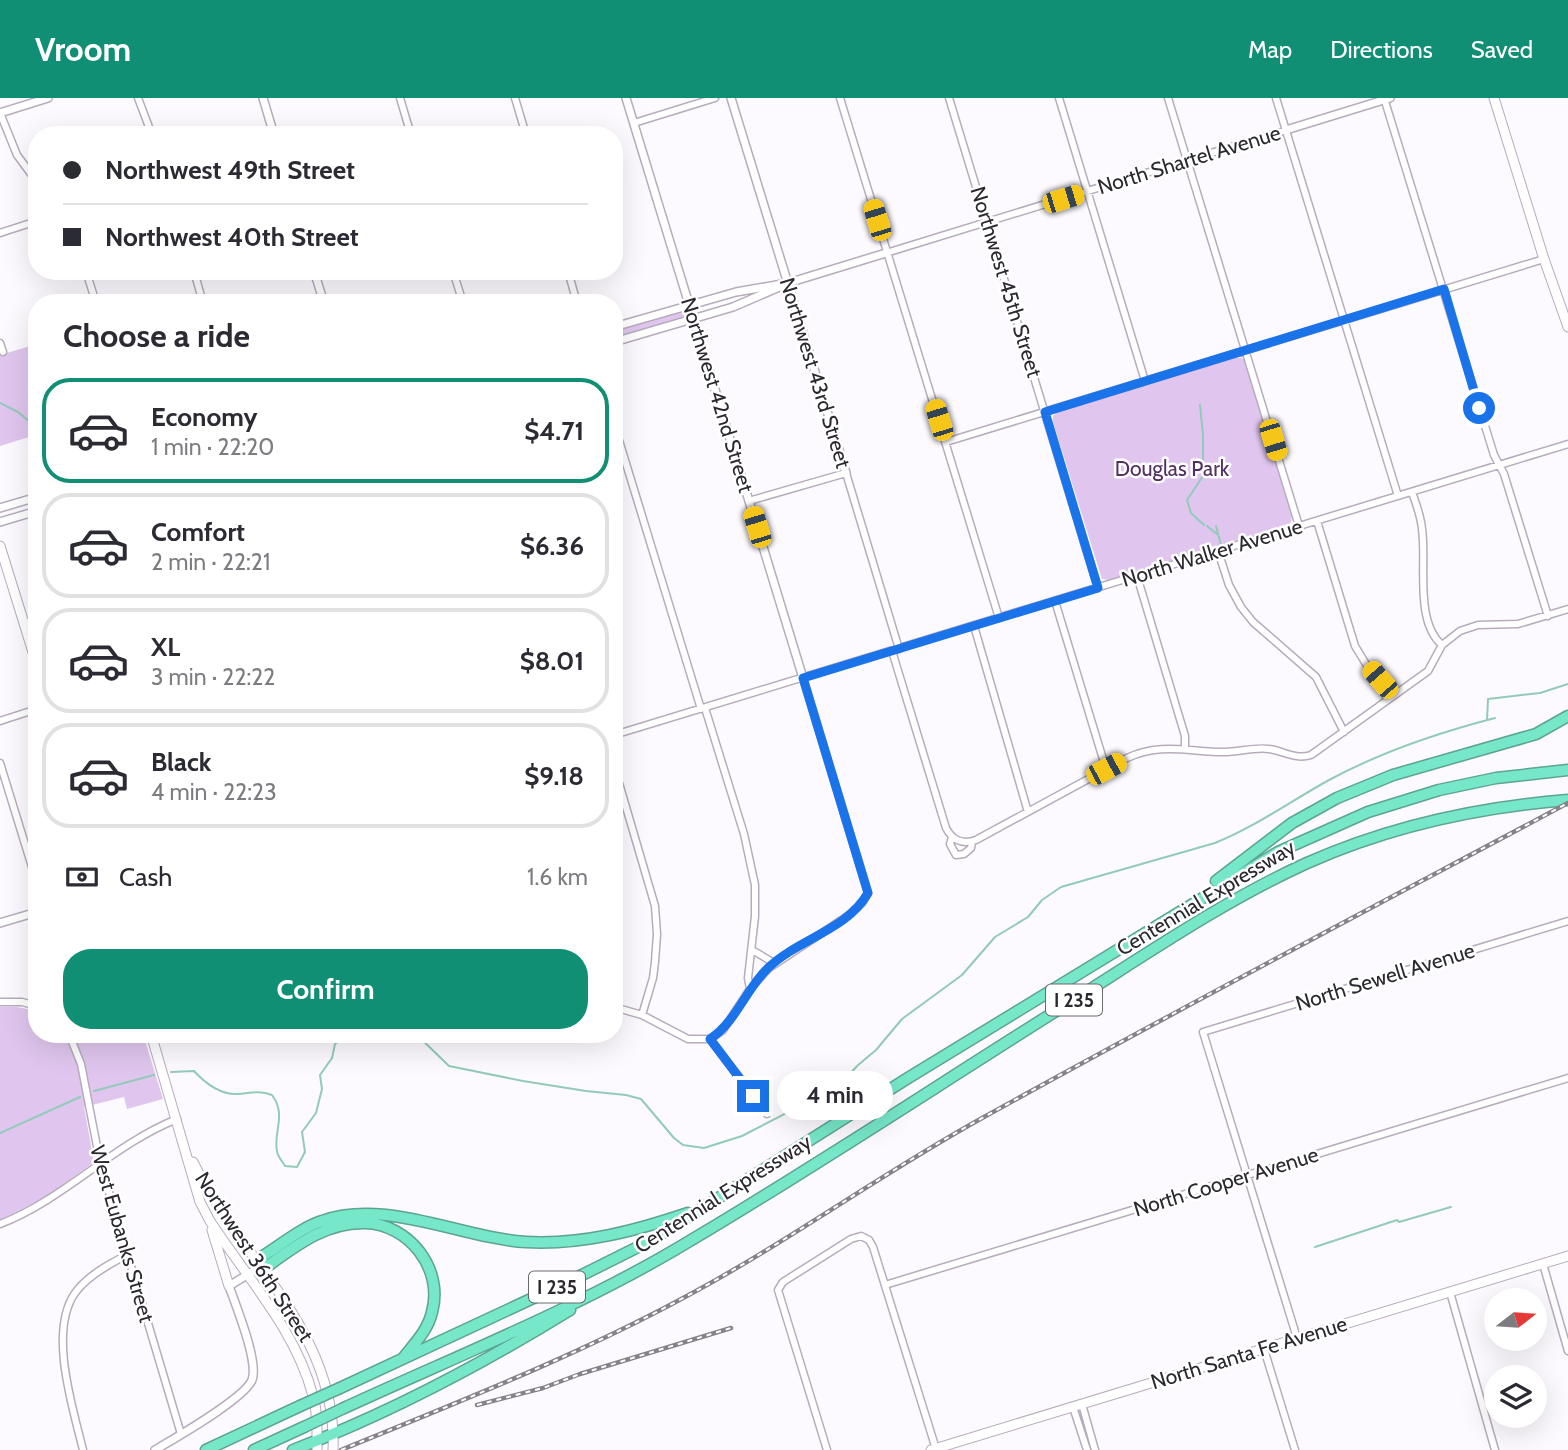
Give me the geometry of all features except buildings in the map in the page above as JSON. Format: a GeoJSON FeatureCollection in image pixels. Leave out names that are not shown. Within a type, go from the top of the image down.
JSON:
{"type":"FeatureCollection","features":[{"type":"Feature","properties":{"kind":"highway"},"geometry":{"type":"LineString","coordinates":[[1161,923],[1292,823],[1328,803],[1393,775],[1536,734],[1568,716]]}},
{"type":"Feature","properties":{"kind":"highway","name":"Centennial Expressway"},"geometry":{"type":"LineString","coordinates":[[206,1450],[615,1260],[707,1206],[1278,852],[1368,812],[1439,790],[1473,782],[1568,770]]}},
{"type":"Feature","properties":{"kind":"highway","name":"Centennial Expressway"},"geometry":{"type":"LineString","coordinates":[[254,1450],[614,1283],[694,1239],[1174,938],[1241,897],[1293,870],[1359,843],[1430,821],[1505,806],[1568,800]]}},
{"type":"Feature","properties":{"kind":"highway"},"geometry":{"type":"LineString","coordinates":[[402,1359],[429,1322],[435,1293],[431,1273],[424,1258],[414,1245],[397,1232],[388,1227],[364,1223],[339,1226],[313,1235],[269,1265],[260,1267],[263,1256],[305,1228],[348,1214],[374,1214],[496,1238],[546,1242],[612,1235],[644,1228],[707,1206]]}},
{"type":"Feature","properties":{"kind":"highway"},"geometry":{"type":"LineString","coordinates":[[293,1450],[317,1445],[334,1434],[402,1404],[520,1341],[614,1283]]}},
{"type":"Feature","properties":{"kind":"main road"},"geometry":{"type":"LineString","coordinates":[[1494,98],[1544,259],[1567,320]]}},
{"type":"Feature","properties":{"kind":"main road"},"geometry":{"type":"LineString","coordinates":[[0,546],[28,636]]}},
{"type":"Feature","properties":{"kind":"main road","name":"Northwest 36th Street"},"geometry":{"type":"LineString","coordinates":[[153,1043],[196,1192],[210,1222],[300,1356],[313,1396],[317,1445]]}},
{"type":"Feature","properties":{"kind":"main road","name":"Northwest 36th Street"},"geometry":{"type":"LineString","coordinates":[[185,1147],[214,1202],[301,1326],[313,1349],[327,1386],[334,1434],[333,1450]]}},
{"type":"Feature","properties":{"kind":"main road"},"geometry":{"type":"LineString","coordinates":[[210,1222],[229,1286]]}},
{"type":"Feature","properties":{"kind":"main road","name":"North Santa Fe Avenue"},"geometry":{"type":"LineString","coordinates":[[933,1449],[1568,1256]]}},
{"type":"Feature","properties":{"kind":"street"},"geometry":{"type":"LineString","coordinates":[[28,170],[17,155],[0,113],[48,98]]}},
{"type":"Feature","properties":{"kind":"street"},"geometry":{"type":"LineString","coordinates":[[138,98],[149,126]]}},
{"type":"Feature","properties":{"kind":"street"},"geometry":{"type":"LineString","coordinates":[[263,98],[271,126]]}},
{"type":"Feature","properties":{"kind":"street"},"geometry":{"type":"LineString","coordinates":[[400,98],[408,126]]}},
{"type":"Feature","properties":{"kind":"street"},"geometry":{"type":"LineString","coordinates":[[515,98],[523,126]]}},
{"type":"Feature","properties":{"kind":"street","name":"Northwest 42nd Street"},"geometry":{"type":"LineString","coordinates":[[626,98],[868,893],[849,915],[774,963]]}},
{"type":"Feature","properties":{"kind":"street"},"geometry":{"type":"LineString","coordinates":[[634,123],[715,98]]}},
{"type":"Feature","properties":{"kind":"street","name":"Northwest 43rd Street"},"geometry":{"type":"LineString","coordinates":[[732,98],[846,473],[946,828],[952,837],[950,844],[956,855],[964,855],[971,848],[972,842]]}},
{"type":"Feature","properties":{"kind":"street"},"geometry":{"type":"LineString","coordinates":[[840,98],[999,618]]}},
{"type":"Feature","properties":{"kind":"street","name":"Northwest 45th Street"},"geometry":{"type":"LineString","coordinates":[[949,98],[1098,588]]}},
{"type":"Feature","properties":{"kind":"street"},"geometry":{"type":"LineString","coordinates":[[1059,98],[1145,381]]}},
{"type":"Feature","properties":{"kind":"street"},"geometry":{"type":"LineString","coordinates":[[1168,98],[1299,526]]}},
{"type":"Feature","properties":{"kind":"street"},"geometry":{"type":"LineString","coordinates":[[1276,98],[1398,496]]}},
{"type":"Feature","properties":{"kind":"street"},"geometry":{"type":"LineString","coordinates":[[1386,99],[1494,455],[1504,474],[1548,616]]}},
{"type":"Feature","properties":{"kind":"street","name":"North Shartel Avenue"},"geometry":{"type":"LineString","coordinates":[[623,324],[736,292],[788,283],[1386,99]]}},
{"type":"Feature","properties":{"kind":"street"},"geometry":{"type":"LineString","coordinates":[[0,233],[28,225]]}},
{"type":"Feature","properties":{"kind":"street"},"geometry":{"type":"LineString","coordinates":[[946,442],[1544,259]]}},
{"type":"Feature","properties":{"kind":"street","name":"North Shartel Avenue"},"geometry":{"type":"LineString","coordinates":[[623,339],[743,303],[788,283]]}},
{"type":"Feature","properties":{"kind":"street"},"geometry":{"type":"LineString","coordinates":[[0,343],[3,352]]}},
{"type":"Feature","properties":{"kind":"street","name":"North Walker Avenue"},"geometry":{"type":"LineString","coordinates":[[623,732],[1568,444]]}},
{"type":"Feature","properties":{"kind":"street"},"geometry":{"type":"LineString","coordinates":[[623,453],[744,834],[755,885],[748,978],[750,989]]}},
{"type":"Feature","properties":{"kind":"street"},"geometry":{"type":"LineString","coordinates":[[749,501],[846,473]]}},
{"type":"Feature","properties":{"kind":"street"},"geometry":{"type":"LineString","coordinates":[[1412,492],[1423,532],[1426,614],[1432,633],[1442,645]]}},
{"type":"Feature","properties":{"kind":"street"},"geometry":{"type":"LineString","coordinates":[[0,508],[28,500]]}},
{"type":"Feature","properties":{"kind":"street"},"geometry":{"type":"LineString","coordinates":[[0,522],[28,514]]}},
{"type":"Feature","properties":{"kind":"street"},"geometry":{"type":"LineString","coordinates":[[1317,521],[1358,652],[1394,696]]}},
{"type":"Feature","properties":{"kind":"street"},"geometry":{"type":"LineString","coordinates":[[1218,551],[1229,585],[1241,607],[1311,672],[1320,684],[1344,732]]}},
{"type":"Feature","properties":{"kind":"street"},"geometry":{"type":"LineString","coordinates":[[1137,576],[1185,736],[1185,749]]}},
{"type":"Feature","properties":{"kind":"street"},"geometry":{"type":"LineString","coordinates":[[1055,601],[1106,769]]}},
{"type":"Feature","properties":{"kind":"street"},"geometry":{"type":"LineString","coordinates":[[952,837],[963,842],[972,842],[1106,769],[1147,750],[1225,752],[1263,749],[1306,757],[1317,752],[1428,671],[1442,645],[1454,635],[1471,626],[1511,625],[1568,609]]}},
{"type":"Feature","properties":{"kind":"street"},"geometry":{"type":"LineString","coordinates":[[24,623],[28,622]]}},
{"type":"Feature","properties":{"kind":"street"},"geometry":{"type":"LineString","coordinates":[[974,626],[1028,811]]}},
{"type":"Feature","properties":{"kind":"street"},"geometry":{"type":"LineString","coordinates":[[0,721],[28,712]]}},
{"type":"Feature","properties":{"kind":"street"},"geometry":{"type":"LineString","coordinates":[[0,763],[28,854]]}},
{"type":"Feature","properties":{"kind":"street"},"geometry":{"type":"LineString","coordinates":[[623,797],[655,906],[655,962],[642,1015]]}},
{"type":"Feature","properties":{"kind":"street"},"geometry":{"type":"LineString","coordinates":[[0,923],[28,915]]}},
{"type":"Feature","properties":{"kind":"street","name":"North Sewell Avenue"},"geometry":{"type":"LineString","coordinates":[[1247,1175],[1203,1032],[1568,921]]}},
{"type":"Feature","properties":{"kind":"street"},"geometry":{"type":"LineString","coordinates":[[623,1010],[642,1015],[688,1039],[710,1039],[723,1030],[750,989],[774,963],[752,950]]}},
{"type":"Feature","properties":{"kind":"street"},"geometry":{"type":"LineString","coordinates":[[0,1002],[28,1004]]}},
{"type":"Feature","properties":{"kind":"street"},"geometry":{"type":"LineString","coordinates":[[710,1039],[768,1115]]}},
{"type":"Feature","properties":{"kind":"street","name":"West Eubanks Street"},"geometry":{"type":"LineString","coordinates":[[73,1043],[79,1055],[100,1162],[181,1434]]}},
{"type":"Feature","properties":{"kind":"street","name":"North Cooper Avenue"},"geometry":{"type":"LineString","coordinates":[[885,1285],[1568,1078]]}},
{"type":"Feature","properties":{"kind":"street"},"geometry":{"type":"LineString","coordinates":[[0,1224],[43,1203],[138,1137],[177,1119]]}},
{"type":"Feature","properties":{"kind":"street"},"geometry":{"type":"LineString","coordinates":[[1247,1175],[1297,1338]]}},
{"type":"Feature","properties":{"kind":"street"},"geometry":{"type":"LineString","coordinates":[[827,1450],[779,1288],[785,1281],[858,1236],[866,1237],[871,1243],[933,1449]]}},
{"type":"Feature","properties":{"kind":"street"},"geometry":{"type":"LineString","coordinates":[[83,1450],[65,1361],[67,1310],[84,1283],[127,1255]]}},
{"type":"Feature","properties":{"kind":"street"},"geometry":{"type":"LineString","coordinates":[[1543,1264],[1568,1351]]}},
{"type":"Feature","properties":{"kind":"street"},"geometry":{"type":"LineString","coordinates":[[229,1286],[260,1267]]}},
{"type":"Feature","properties":{"kind":"street","name":"Northwest 36th Street"},"geometry":{"type":"LineString","coordinates":[[181,1434],[236,1396],[251,1381],[253,1362],[229,1286]]}},
{"type":"Feature","properties":{"kind":"street"},"geometry":{"type":"LineString","coordinates":[[1450,1292],[1496,1450]]}},
{"type":"Feature","properties":{"kind":"street"},"geometry":{"type":"LineString","coordinates":[[1264,1349],[1295,1450]]}},
{"type":"Feature","properties":{"kind":"street"},"geometry":{"type":"LineString","coordinates":[[1077,1406],[1087,1450]]}},
{"type":"Feature","properties":{"kind":"street"},"geometry":{"type":"LineString","coordinates":[[1077,1406],[1095,1450]]}},
{"type":"Feature","properties":{"kind":"street"},"geometry":{"type":"LineString","coordinates":[[155,1450],[181,1434]]}},
{"type":"Feature","properties":{"kind":"green space"},"geometry":{"type":"Polygon","coordinates":[[[685,310],[687,317],[623,335],[623,328],[685,310]]]}},
{"type":"Feature","properties":{"kind":"green space"},"geometry":{"type":"Polygon","coordinates":[[[28,347],[28,437],[0,446],[0,355],[28,347]]]}},
{"type":"Feature","properties":{"kind":"green space","name":"Douglas Park"},"geometry":{"type":"Polygon","coordinates":[[[1242,358],[1246,363],[1292,515],[1291,523],[1109,580],[1102,579],[1053,416],[1059,411],[1242,358]]]}},
{"type":"Feature","properties":{"kind":"green space"},"geometry":{"type":"Polygon","coordinates":[[[0,1007],[28,1009],[28,1043],[68,1043],[70,1046],[76,1043],[146,1043],[163,1099],[127,1109],[124,1097],[84,1107],[94,1162],[47,1196],[0,1220],[0,1007]]]}},
{"type":"Feature","properties":{"kind":"waterway"},"geometry":{"type":"LineString","coordinates":[[0,403],[28,420]]}},
{"type":"Feature","properties":{"kind":"waterway"},"geometry":{"type":"LineString","coordinates":[[1200,405],[1203,476],[1187,500],[1191,513],[1204,525]]}},
{"type":"Feature","properties":{"kind":"waterway"},"geometry":{"type":"LineString","coordinates":[[1207,526],[1217,534]]}},
{"type":"Feature","properties":{"kind":"waterway"},"geometry":{"type":"LineString","coordinates":[[1216,526],[1222,549]]}},
{"type":"Feature","properties":{"kind":"waterway"},"geometry":{"type":"LineString","coordinates":[[1487,720],[1488,699],[1540,693],[1568,684]]}},
{"type":"Feature","properties":{"kind":"waterway"},"geometry":{"type":"LineString","coordinates":[[425,1043],[449,1066],[523,1081],[641,1099],[674,1138],[683,1145],[704,1148],[742,1136],[825,1093],[876,1050],[902,1019],[962,975],[995,937],[1028,917],[1042,900],[1061,887],[1215,843],[1329,780],[1389,752],[1495,718]]}},
{"type":"Feature","properties":{"kind":"waterway"},"geometry":{"type":"LineString","coordinates":[[171,1072],[194,1071],[208,1084],[225,1093],[259,1092],[272,1095],[279,1110],[277,1153],[285,1166],[297,1167],[305,1152],[302,1132],[316,1113],[322,1089],[320,1075],[332,1058],[336,1043]]}},
{"type":"Feature","properties":{"kind":"waterway"},"geometry":{"type":"LineString","coordinates":[[94,1091],[154,1075]]}},
{"type":"Feature","properties":{"kind":"waterway"},"geometry":{"type":"LineString","coordinates":[[0,1133],[80,1097]]}},
{"type":"Feature","properties":{"kind":"waterway"},"geometry":{"type":"LineString","coordinates":[[1315,1247],[1397,1220],[1399,1222],[1451,1207]]}},
{"type":"Feature","properties":{"kind":"railway"},"geometry":{"type":"LineString","coordinates":[[341,1450],[558,1359],[685,1297],[761,1254],[984,1117],[1568,803]]}},
{"type":"Feature","properties":{"kind":"railway"},"geometry":{"type":"LineString","coordinates":[[477,1405],[543,1388],[731,1328]]}},
{"type":"Feature","properties":{"kind":"route"},"geometry":{"type":"LineString","coordinates":[[753,1096],[710,1039],[723,1030],[750,989],[774,963],[849,915],[868,893],[803,678],[1098,588],[1045,412],[1444,289],[1479,408]]}}]}
